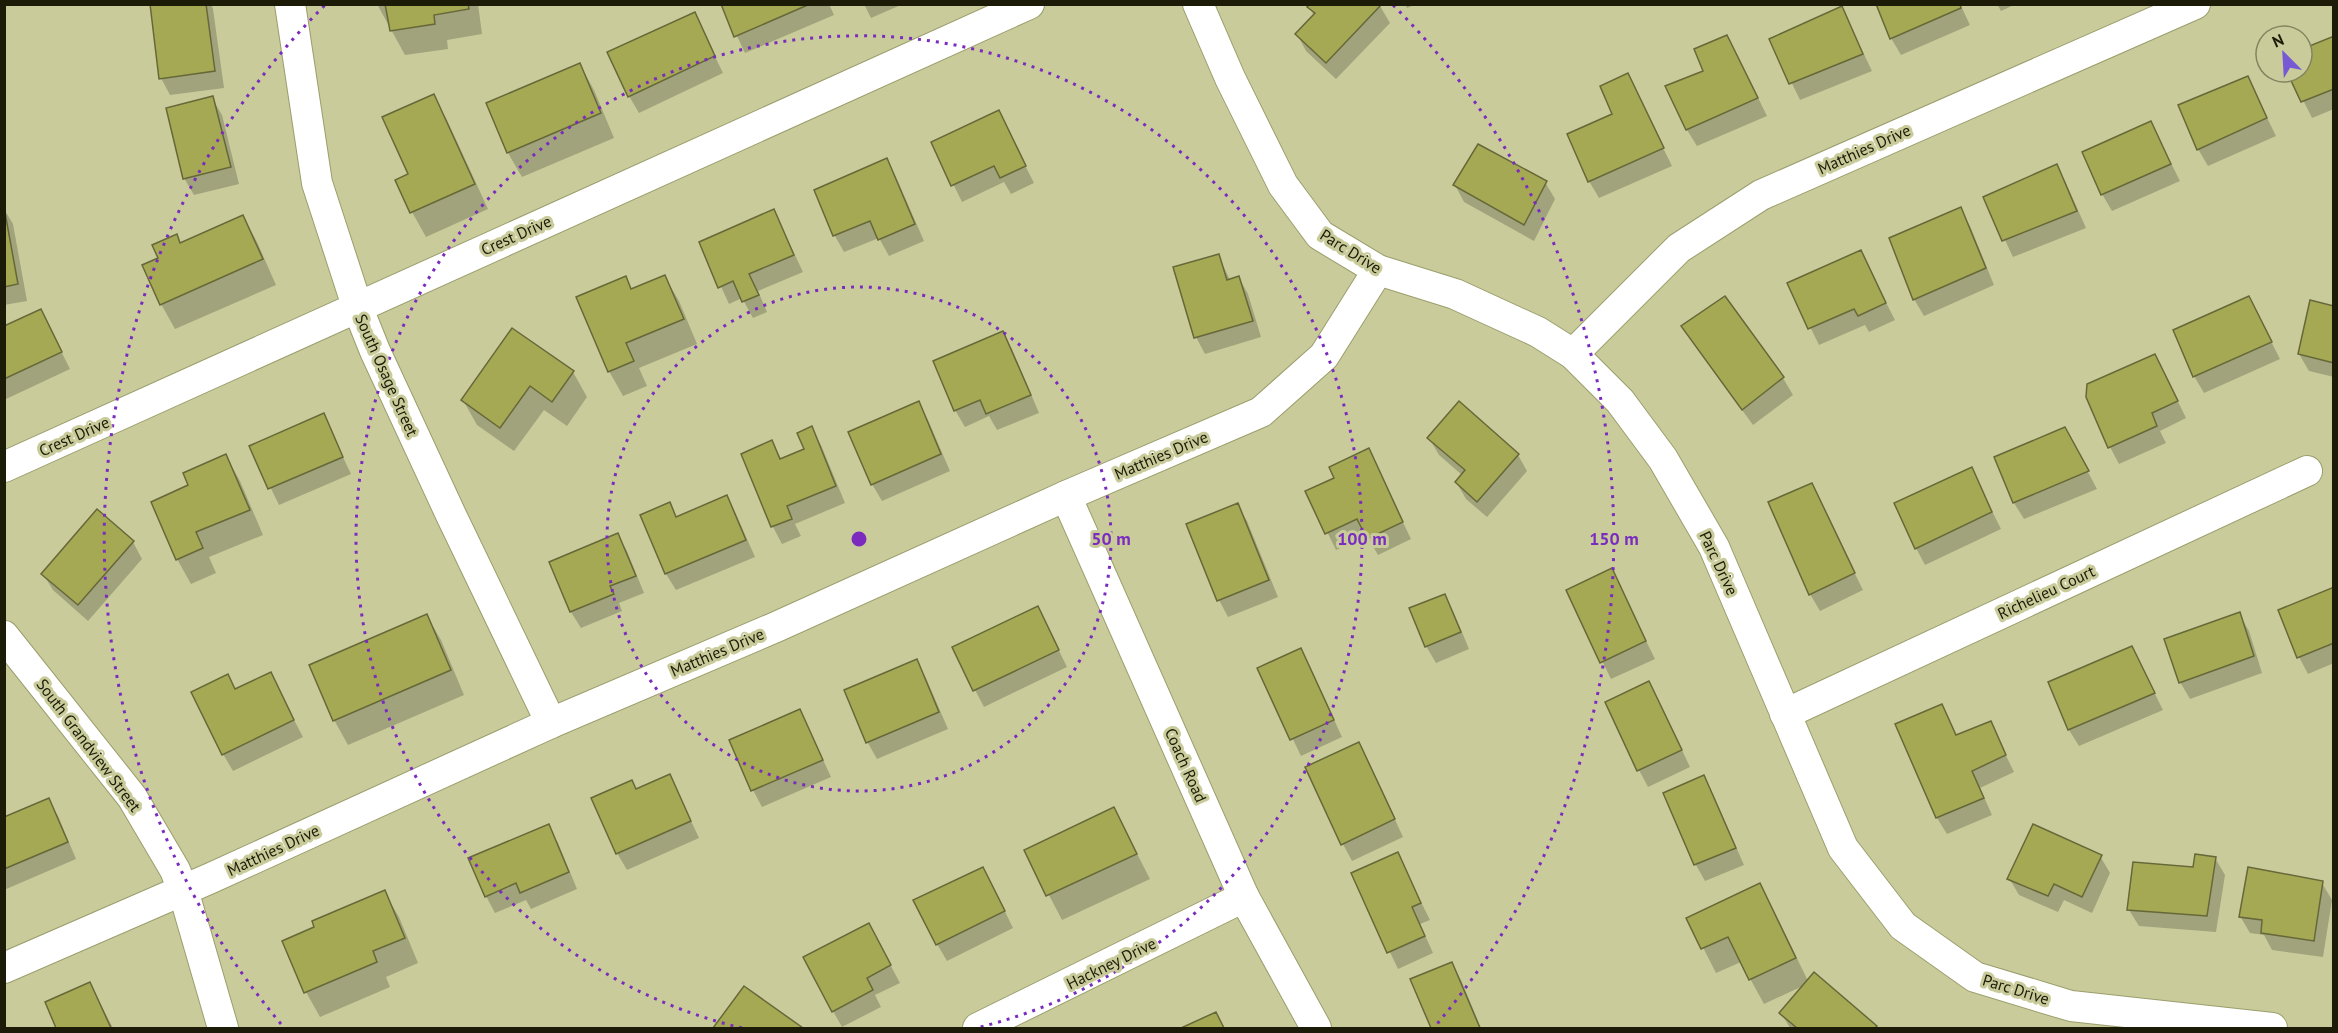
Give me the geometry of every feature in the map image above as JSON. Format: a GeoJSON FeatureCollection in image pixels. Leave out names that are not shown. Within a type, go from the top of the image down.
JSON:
{"type":"FeatureCollection","features":[{"type":"Feature","properties":{"kind":"street","name":"South Osage Street"},"geometry":{"type":"LineString","coordinates":[[290,4],[317,183],[357,306],[375,351],[441,493],[551,723]]}},
{"type":"Feature","properties":{"kind":"street","name":"Crest Drive"},"geometry":{"type":"LineString","coordinates":[[4,467],[1029,4]]}},
{"type":"Feature","properties":{"kind":"street","name":"Parc Drive"},"geometry":{"type":"LineString","coordinates":[[1198,4],[1230,78],[1282,185],[1320,235],[1378,270],[1455,294],[1538,332],[1573,354],[1620,400],[1663,459],[1714,547],[1843,848],[1903,926],[1975,977],[2068,1017],[2272,1029]]}},
{"type":"Feature","properties":{"kind":"street","name":"Matthies Drive"},"geometry":{"type":"LineString","coordinates":[[1573,354],[1679,248],[1761,195],[2194,4]]}},
{"type":"Feature","properties":{"kind":"street","name":"Matthies Drive"},"geometry":{"type":"LineString","coordinates":[[4,968],[183,890],[551,723],[776,627],[1066,496],[1261,412],[1324,356],[1378,270]]}},
{"type":"Feature","properties":{"kind":"street","name":"Richelieu Court"},"geometry":{"type":"LineString","coordinates":[[1785,714],[2307,471]]}},
{"type":"Feature","properties":{"kind":"street","name":"Coach Road"},"geometry":{"type":"LineString","coordinates":[[1066,496],[1244,897],[1316,1029]]}},
{"type":"Feature","properties":{"kind":"street","name":"South Grandview Street"},"geometry":{"type":"LineString","coordinates":[[4,636],[132,797],[175,870],[224,1029]]}},
{"type":"Feature","properties":{"kind":"street","name":"Hackney Drive"},"geometry":{"type":"LineString","coordinates":[[978,1029],[1244,897]]}},
{"type":"Feature","properties":{"kind":"building"},"geometry":{"type":"Polygon","coordinates":[[[150,4],[206,4],[215,71],[159,79],[150,4]]]}},
{"type":"Feature","properties":{"kind":"building"},"geometry":{"type":"Polygon","coordinates":[[[385,4],[468,4],[469,9],[434,15],[435,24],[390,31],[385,4]]]}},
{"type":"Feature","properties":{"kind":"building"},"geometry":{"type":"Polygon","coordinates":[[[721,4],[810,4],[734,37],[721,4]]]}},
{"type":"Feature","properties":{"kind":"building"},"geometry":{"type":"Polygon","coordinates":[[[1310,4],[1381,5],[1326,63],[1295,34],[1315,13],[1307,7],[1310,4]]]}},
{"type":"Feature","properties":{"kind":"building"},"geometry":{"type":"Polygon","coordinates":[[[1876,4],[1960,4],[1961,8],[1890,39],[1876,4]]]}},
{"type":"Feature","properties":{"kind":"building"},"geometry":{"type":"Polygon","coordinates":[[[1842,6],[1863,54],[1789,84],[1769,39],[1842,6]]]}},
{"type":"Feature","properties":{"kind":"building"},"geometry":{"type":"Polygon","coordinates":[[[695,12],[715,56],[628,97],[607,52],[695,12]]]}},
{"type":"Feature","properties":{"kind":"building"},"geometry":{"type":"Polygon","coordinates":[[[1727,35],[1758,98],[1686,130],[1665,86],[1703,71],[1694,49],[1727,35]]]}},
{"type":"Feature","properties":{"kind":"building"},"geometry":{"type":"Polygon","coordinates":[[[2334,36],[2334,89],[2301,102],[2293,84],[2314,84],[2314,44],[2334,36]]]}},
{"type":"Feature","properties":{"kind":"building"},"geometry":{"type":"Polygon","coordinates":[[[580,63],[601,113],[507,153],[486,103],[580,63]]]}},
{"type":"Feature","properties":{"kind":"building"},"geometry":{"type":"Polygon","coordinates":[[[1628,73],[1664,148],[1588,182],[1567,134],[1612,114],[1600,86],[1628,73]]]}},
{"type":"Feature","properties":{"kind":"building"},"geometry":{"type":"Polygon","coordinates":[[[2248,76],[2267,118],[2197,150],[2178,105],[2248,76]]]}},
{"type":"Feature","properties":{"kind":"building"},"geometry":{"type":"Polygon","coordinates":[[[434,94],[475,184],[410,213],[395,180],[408,174],[382,117],[434,94]]]}},
{"type":"Feature","properties":{"kind":"building"},"geometry":{"type":"Polygon","coordinates":[[[213,96],[231,167],[183,179],[166,108],[213,96]]]}},
{"type":"Feature","properties":{"kind":"building"},"geometry":{"type":"Polygon","coordinates":[[[999,110],[1026,166],[1000,178],[994,166],[951,186],[931,142],[999,110]]]}},
{"type":"Feature","properties":{"kind":"building"},"geometry":{"type":"Polygon","coordinates":[[[2151,121],[2171,164],[2101,195],[2082,152],[2151,121]]]}},
{"type":"Feature","properties":{"kind":"building"},"geometry":{"type":"Polygon","coordinates":[[[1478,144],[1547,181],[1524,225],[1453,185],[1478,144]]]}},
{"type":"Feature","properties":{"kind":"building"},"geometry":{"type":"Polygon","coordinates":[[[887,158],[915,224],[878,240],[870,221],[833,236],[814,190],[887,158]]]}},
{"type":"Feature","properties":{"kind":"building"},"geometry":{"type":"Polygon","coordinates":[[[2057,164],[2077,211],[2002,241],[1983,197],[2057,164]]]}},
{"type":"Feature","properties":{"kind":"building"},"geometry":{"type":"Polygon","coordinates":[[[4,207],[18,284],[4,287],[4,207]]]}},
{"type":"Feature","properties":{"kind":"building"},"geometry":{"type":"Polygon","coordinates":[[[1961,207],[1986,268],[1913,300],[1889,238],[1961,207]]]}},
{"type":"Feature","properties":{"kind":"building"},"geometry":{"type":"Polygon","coordinates":[[[774,209],[794,255],[749,274],[759,295],[742,302],[733,281],[718,288],[699,242],[774,209]]]}},
{"type":"Feature","properties":{"kind":"building"},"geometry":{"type":"Polygon","coordinates":[[[243,215],[263,259],[160,305],[142,265],[158,258],[152,245],[177,234],[180,243],[243,215]]]}},
{"type":"Feature","properties":{"kind":"building"},"geometry":{"type":"Polygon","coordinates":[[[1861,250],[1886,303],[1858,316],[1854,309],[1808,329],[1787,283],[1861,250]]]}},
{"type":"Feature","properties":{"kind":"building"},"geometry":{"type":"Polygon","coordinates":[[[1219,254],[1227,280],[1239,276],[1253,321],[1194,338],[1173,267],[1219,254]]]}},
{"type":"Feature","properties":{"kind":"building"},"geometry":{"type":"Polygon","coordinates":[[[665,275],[684,319],[626,343],[634,361],[608,372],[576,297],[626,276],[631,289],[665,275]]]}},
{"type":"Feature","properties":{"kind":"building"},"geometry":{"type":"Polygon","coordinates":[[[1725,296],[1784,377],[1742,410],[1681,326],[1725,296]]]}},
{"type":"Feature","properties":{"kind":"building"},"geometry":{"type":"Polygon","coordinates":[[[2249,296],[2272,342],[2193,377],[2173,330],[2249,296]]]}},
{"type":"Feature","properties":{"kind":"building"},"geometry":{"type":"Polygon","coordinates":[[[2310,300],[2334,306],[2334,363],[2298,354],[2310,300]]]}},
{"type":"Feature","properties":{"kind":"building"},"geometry":{"type":"Polygon","coordinates":[[[41,309],[62,352],[4,379],[4,326],[41,309]]]}},
{"type":"Feature","properties":{"kind":"building"},"geometry":{"type":"Polygon","coordinates":[[[512,328],[574,371],[552,402],[530,386],[500,428],[461,400],[512,328]]]}},
{"type":"Feature","properties":{"kind":"building"},"geometry":{"type":"Polygon","coordinates":[[[1003,331],[1031,395],[986,414],[980,400],[954,411],[933,361],[1003,331]]]}},
{"type":"Feature","properties":{"kind":"building"},"geometry":{"type":"Polygon","coordinates":[[[2155,354],[2178,401],[2152,413],[2157,426],[2108,448],[2086,397],[2087,384],[2155,354]]]}},
{"type":"Feature","properties":{"kind":"building"},"geometry":{"type":"Polygon","coordinates":[[[919,401],[941,454],[871,485],[848,432],[919,401]]]}},
{"type":"Feature","properties":{"kind":"building"},"geometry":{"type":"Polygon","coordinates":[[[1459,401],[1519,454],[1477,502],[1455,482],[1465,470],[1427,438],[1459,401]]]}},
{"type":"Feature","properties":{"kind":"building"},"geometry":{"type":"Polygon","coordinates":[[[324,413],[343,457],[268,489],[249,446],[324,413]]]}},
{"type":"Feature","properties":{"kind":"building"},"geometry":{"type":"Polygon","coordinates":[[[812,426],[836,486],[787,506],[792,519],[771,527],[741,454],[772,440],[780,459],[804,449],[797,433],[812,426]]]}},
{"type":"Feature","properties":{"kind":"building"},"geometry":{"type":"Polygon","coordinates":[[[2065,427],[2089,471],[2013,503],[1994,457],[2065,427]]]}},
{"type":"Feature","properties":{"kind":"building"},"geometry":{"type":"Polygon","coordinates":[[[1369,448],[1403,522],[1367,539],[1357,519],[1325,534],[1305,491],[1334,478],[1329,467],[1369,448]]]}},
{"type":"Feature","properties":{"kind":"building"},"geometry":{"type":"Polygon","coordinates":[[[226,454],[250,510],[196,532],[203,548],[176,560],[151,502],[188,485],[183,473],[226,454]]]}},
{"type":"Feature","properties":{"kind":"building"},"geometry":{"type":"Polygon","coordinates":[[[1972,467],[1992,512],[1915,549],[1894,503],[1972,467]]]}},
{"type":"Feature","properties":{"kind":"building"},"geometry":{"type":"Polygon","coordinates":[[[1812,483],[1855,573],[1809,595],[1768,502],[1812,483]]]}},
{"type":"Feature","properties":{"kind":"building"},"geometry":{"type":"Polygon","coordinates":[[[727,495],[746,540],[665,574],[640,515],[670,502],[676,517],[727,495]]]}},
{"type":"Feature","properties":{"kind":"building"},"geometry":{"type":"Polygon","coordinates":[[[1238,503],[1269,580],[1217,601],[1186,524],[1238,503]]]}},
{"type":"Feature","properties":{"kind":"building"},"geometry":{"type":"Polygon","coordinates":[[[97,509],[134,541],[78,605],[41,574],[97,509]]]}},
{"type":"Feature","properties":{"kind":"building"},"geometry":{"type":"Polygon","coordinates":[[[618,533],[636,576],[610,586],[614,594],[570,612],[549,562],[618,533]]]}},
{"type":"Feature","properties":{"kind":"building"},"geometry":{"type":"Polygon","coordinates":[[[1612,568],[1646,641],[1600,663],[1566,590],[1612,568]]]}},
{"type":"Feature","properties":{"kind":"building"},"geometry":{"type":"Polygon","coordinates":[[[2334,587],[2334,643],[2297,658],[2278,610],[2334,587]]]}},
{"type":"Feature","properties":{"kind":"building"},"geometry":{"type":"Polygon","coordinates":[[[1445,594],[1461,632],[1425,647],[1409,608],[1445,594]]]}},
{"type":"Feature","properties":{"kind":"building"},"geometry":{"type":"Polygon","coordinates":[[[1038,606],[1059,650],[973,691],[952,647],[1038,606]]]}},
{"type":"Feature","properties":{"kind":"building"},"geometry":{"type":"Polygon","coordinates":[[[2240,612],[2254,656],[2179,683],[2164,639],[2240,612]]]}},
{"type":"Feature","properties":{"kind":"building"},"geometry":{"type":"Polygon","coordinates":[[[427,614],[451,670],[333,721],[309,665],[427,614]]]}},
{"type":"Feature","properties":{"kind":"building"},"geometry":{"type":"Polygon","coordinates":[[[2132,646],[2155,693],[2068,730],[2048,682],[2132,646]]]}},
{"type":"Feature","properties":{"kind":"building"},"geometry":{"type":"Polygon","coordinates":[[[1301,648],[1334,720],[1290,740],[1257,668],[1301,648]]]}},
{"type":"Feature","properties":{"kind":"building"},"geometry":{"type":"Polygon","coordinates":[[[917,659],[939,712],[866,743],[844,690],[917,659]]]}},
{"type":"Feature","properties":{"kind":"building"},"geometry":{"type":"Polygon","coordinates":[[[271,672],[294,720],[222,755],[191,692],[228,674],[235,689],[271,672]]]}},
{"type":"Feature","properties":{"kind":"building"},"geometry":{"type":"Polygon","coordinates":[[[1649,681],[1682,750],[1637,771],[1605,702],[1649,681]]]}},
{"type":"Feature","properties":{"kind":"building"},"geometry":{"type":"Polygon","coordinates":[[[1942,704],[1956,735],[1991,721],[2006,755],[1972,771],[1984,798],[1936,818],[1895,724],[1942,704]]]}},
{"type":"Feature","properties":{"kind":"building"},"geometry":{"type":"Polygon","coordinates":[[[800,709],[823,760],[751,791],[729,740],[800,709]]]}},
{"type":"Feature","properties":{"kind":"building"},"geometry":{"type":"Polygon","coordinates":[[[1359,742],[1395,819],[1341,845],[1305,767],[1359,742]]]}},
{"type":"Feature","properties":{"kind":"building"},"geometry":{"type":"Polygon","coordinates":[[[670,774],[691,821],[616,854],[591,798],[632,780],[636,789],[670,774]]]}},
{"type":"Feature","properties":{"kind":"building"},"geometry":{"type":"Polygon","coordinates":[[[1704,775],[1736,848],[1694,865],[1663,793],[1704,775]]]}},
{"type":"Feature","properties":{"kind":"building"},"geometry":{"type":"Polygon","coordinates":[[[49,798],[68,842],[4,869],[4,817],[49,798]]]}},
{"type":"Feature","properties":{"kind":"building"},"geometry":{"type":"Polygon","coordinates":[[[1114,807],[1137,854],[1046,896],[1024,850],[1114,807]]]}},
{"type":"Feature","properties":{"kind":"building"},"geometry":{"type":"Polygon","coordinates":[[[549,824],[569,872],[520,893],[516,883],[485,897],[468,858],[549,824]]]}},
{"type":"Feature","properties":{"kind":"building"},"geometry":{"type":"Polygon","coordinates":[[[2033,824],[2102,855],[2082,897],[2054,884],[2048,896],[2007,879],[2033,824]]]}},
{"type":"Feature","properties":{"kind":"building"},"geometry":{"type":"Polygon","coordinates":[[[1398,852],[1421,903],[1412,907],[1425,936],[1387,953],[1351,873],[1398,852]]]}},
{"type":"Feature","properties":{"kind":"building"},"geometry":{"type":"Polygon","coordinates":[[[2195,854],[2216,857],[2207,916],[2127,910],[2133,862],[2193,867],[2195,854]]]}},
{"type":"Feature","properties":{"kind":"building"},"geometry":{"type":"Polygon","coordinates":[[[983,867],[1005,911],[936,945],[913,900],[983,867]]]}},
{"type":"Feature","properties":{"kind":"building"},"geometry":{"type":"Polygon","coordinates":[[[2248,867],[2323,881],[2314,941],[2261,933],[2262,920],[2239,917],[2248,867]]]}},
{"type":"Feature","properties":{"kind":"building"},"geometry":{"type":"Polygon","coordinates":[[[1760,883],[1796,958],[1749,980],[1728,937],[1701,949],[1686,918],[1760,883]]]}},
{"type":"Feature","properties":{"kind":"building"},"geometry":{"type":"Polygon","coordinates":[[[385,890],[405,938],[373,951],[377,962],[304,993],[282,941],[314,927],[312,921],[385,890]]]}},
{"type":"Feature","properties":{"kind":"building"},"geometry":{"type":"Polygon","coordinates":[[[869,923],[891,965],[867,978],[873,990],[832,1012],[803,957],[869,923]]]}},
{"type":"Feature","properties":{"kind":"building"},"geometry":{"type":"Polygon","coordinates":[[[1452,962],[1480,1028],[1431,1028],[1410,979],[1452,962]]]}},
{"type":"Feature","properties":{"kind":"building"},"geometry":{"type":"Polygon","coordinates":[[[1814,972],[1877,1026],[1875,1028],[1797,1028],[1779,1013],[1814,972]]]}},
{"type":"Feature","properties":{"kind":"building"},"geometry":{"type":"Polygon","coordinates":[[[90,982],[111,1028],[56,1028],[45,1002],[90,982]]]}},
{"type":"Feature","properties":{"kind":"building"},"geometry":{"type":"Polygon","coordinates":[[[744,986],[803,1028],[713,1028],[744,986]]]}},
{"type":"Feature","properties":{"kind":"building"},"geometry":{"type":"Polygon","coordinates":[[[1216,1012],[1224,1028],[1181,1028],[1216,1012]]]}}]}
